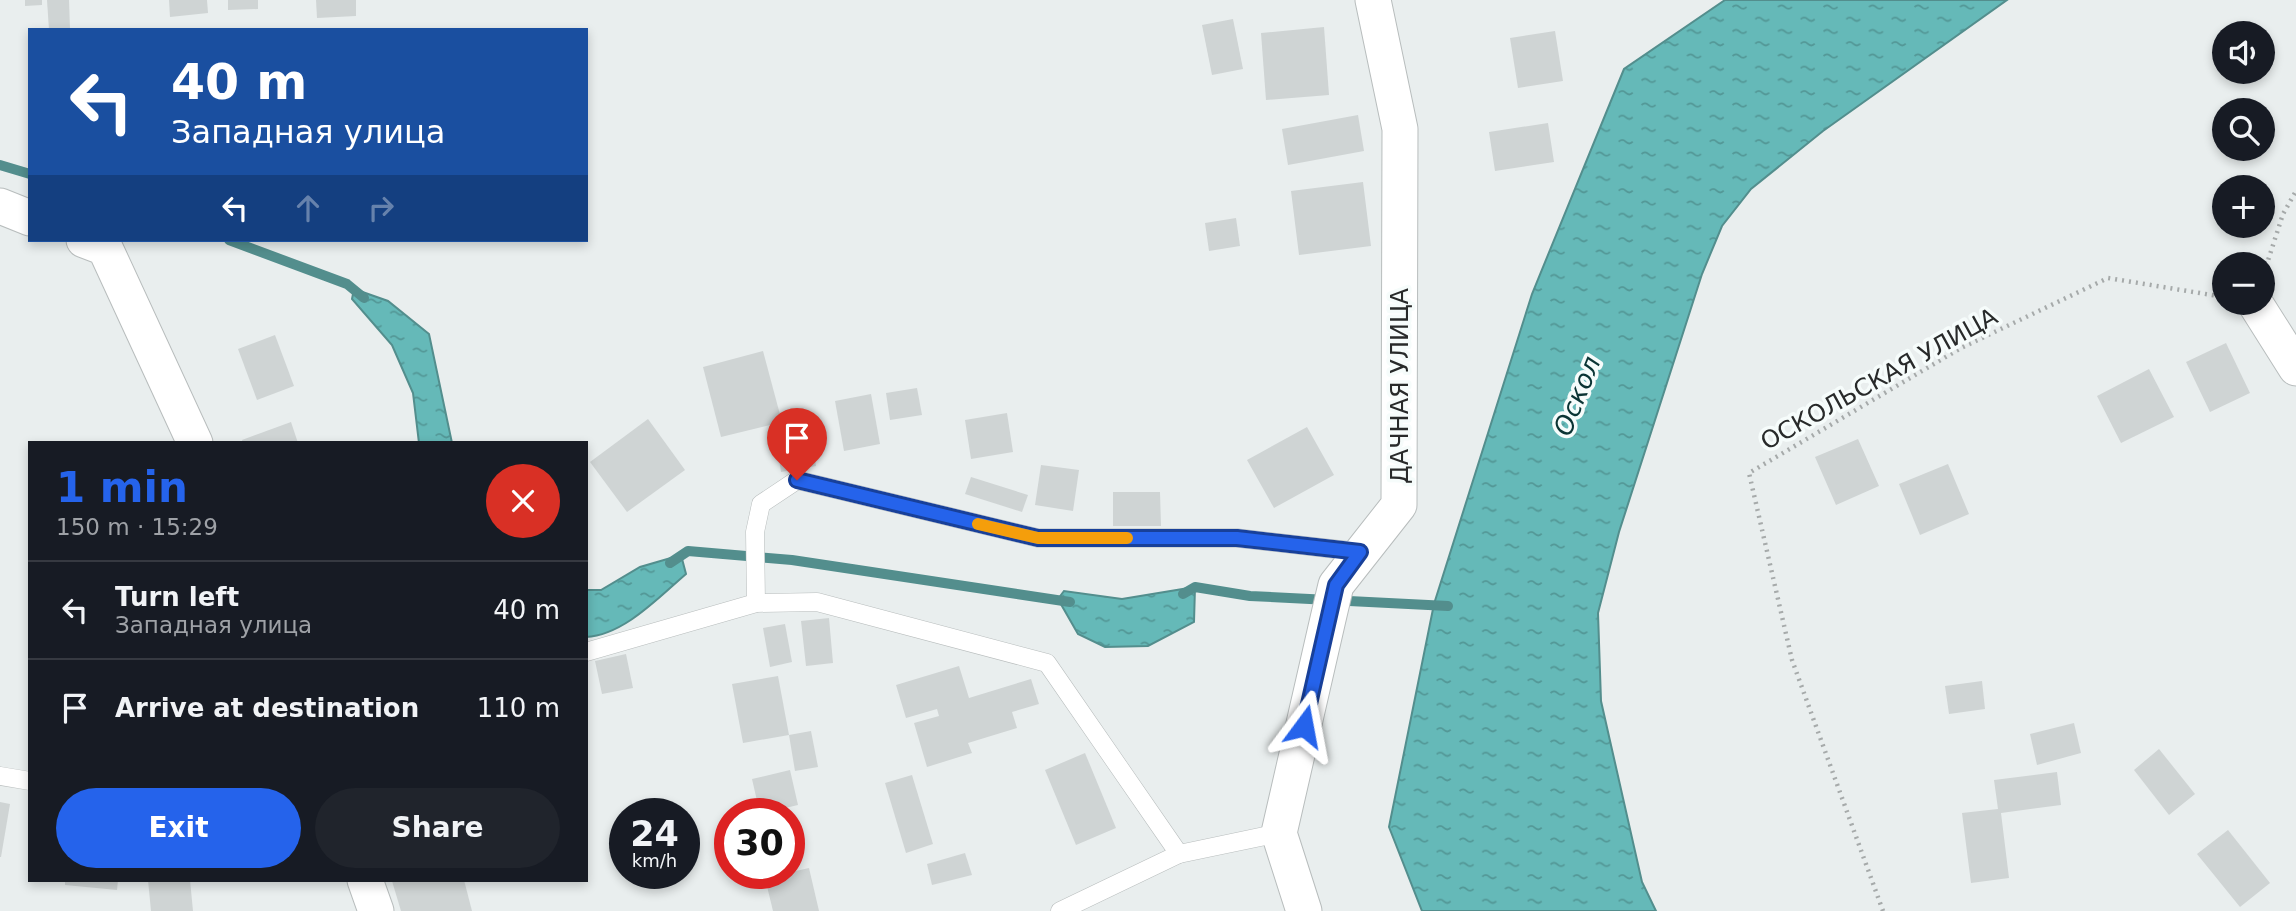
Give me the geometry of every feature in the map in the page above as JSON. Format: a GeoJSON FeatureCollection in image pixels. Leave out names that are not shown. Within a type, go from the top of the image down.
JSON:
{"type":"FeatureCollection","features":[{"type":"Feature","properties":{"kind":"street","name":"ДАЧНАЯ УЛИЦА"},"geometry":{"type":"LineString","coordinates":[[1279,833],[1336,585],[1399,505],[1400,130],[1373,0]]}},
{"type":"Feature","properties":{"kind":"street"},"geometry":{"type":"LineString","coordinates":[[0,206],[28,217]]}},
{"type":"Feature","properties":{"kind":"street"},"geometry":{"type":"LineString","coordinates":[[89,242],[105,248],[194,441]]}},
{"type":"Feature","properties":{"kind":"street"},"geometry":{"type":"LineString","coordinates":[[2263,315],[2296,368]]}},
{"type":"Feature","properties":{"kind":"street"},"geometry":{"type":"LineString","coordinates":[[1279,833],[1304,911]]}},
{"type":"Feature","properties":{"kind":"street"},"geometry":{"type":"LineString","coordinates":[[366,882],[376,911]]}},
{"type":"Feature","properties":{"kind":"lane"},"geometry":{"type":"LineString","coordinates":[[756,603],[758,569],[755,532],[761,504],[797,480],[1038,538],[1237,538],[1360,552]]}},
{"type":"Feature","properties":{"kind":"lane"},"geometry":{"type":"LineString","coordinates":[[588,651],[756,603],[817,602],[1047,663],[1179,854]]}},
{"type":"Feature","properties":{"kind":"lane"},"geometry":{"type":"LineString","coordinates":[[0,776],[28,781]]}},
{"type":"Feature","properties":{"kind":"lane"},"geometry":{"type":"LineString","coordinates":[[1059,911],[1179,854],[1279,833]]}},
{"type":"Feature","properties":{"kind":"path"},"geometry":{"type":"LineString","coordinates":[[2271,252],[2283,214],[2296,191]]}},
{"type":"Feature","properties":{"kind":"path","name":"ОСКОЛЬСКАЯ УЛИЦА"},"geometry":{"type":"LineString","coordinates":[[1883,911],[1792,660],[1749,473],[1961,348],[2108,278],[2212,295]]}},
{"type":"Feature","properties":{"kind":"water","name":"Оскол"},"geometry":{"type":"Polygon","coordinates":[[[1725,0],[2007,0],[1823,131],[1751,189],[1722,226],[1702,274],[1619,532],[1598,613],[1601,701],[1642,882],[1656,911],[1422,911],[1389,827],[1434,604],[1532,294],[1624,69],[1725,0]]]}},
{"type":"Feature","properties":{"kind":"water"},"geometry":{"type":"Polygon","coordinates":[[[354,289],[388,301],[429,334],[452,441],[419,441],[413,393],[392,345],[352,299],[354,289]]]}},
{"type":"Feature","properties":{"kind":"water"},"geometry":{"type":"Polygon","coordinates":[[[681,555],[686,574],[653,604],[627,622],[614,630],[588,637],[588,590],[601,590],[640,567],[681,555]]]}},
{"type":"Feature","properties":{"kind":"water"},"geometry":{"type":"Polygon","coordinates":[[[1195,587],[1194,622],[1148,646],[1105,647],[1078,634],[1058,599],[1064,591],[1122,599],[1195,587]]]}},
{"type":"Feature","properties":{"kind":"building"},"geometry":{"type":"Polygon","coordinates":[[[25,0],[42,0],[42,5],[25,6],[25,0]]]}},
{"type":"Feature","properties":{"kind":"building"},"geometry":{"type":"Polygon","coordinates":[[[47,0],[69,0],[70,28],[49,28],[47,0]]]}},
{"type":"Feature","properties":{"kind":"building"},"geometry":{"type":"Polygon","coordinates":[[[169,0],[207,0],[208,13],[170,17],[169,0]]]}},
{"type":"Feature","properties":{"kind":"building"},"geometry":{"type":"Polygon","coordinates":[[[228,0],[258,0],[258,9],[228,10],[228,0]]]}},
{"type":"Feature","properties":{"kind":"building"},"geometry":{"type":"Polygon","coordinates":[[[316,0],[356,0],[356,16],[317,18],[316,0]]]}},
{"type":"Feature","properties":{"kind":"building"},"geometry":{"type":"Polygon","coordinates":[[[1233,19],[1243,69],[1212,75],[1202,25],[1233,19]]]}},
{"type":"Feature","properties":{"kind":"building"},"geometry":{"type":"Polygon","coordinates":[[[1324,27],[1329,95],[1266,100],[1261,33],[1324,27]]]}},
{"type":"Feature","properties":{"kind":"building"},"geometry":{"type":"Polygon","coordinates":[[[1555,31],[1563,81],[1518,88],[1510,38],[1555,31]]]}},
{"type":"Feature","properties":{"kind":"building"},"geometry":{"type":"Polygon","coordinates":[[[1358,115],[1364,151],[1288,165],[1282,129],[1358,115]]]}},
{"type":"Feature","properties":{"kind":"building"},"geometry":{"type":"Polygon","coordinates":[[[1548,123],[1554,162],[1495,171],[1489,132],[1548,123]]]}},
{"type":"Feature","properties":{"kind":"building"},"geometry":{"type":"Polygon","coordinates":[[[1363,182],[1371,246],[1299,255],[1291,191],[1363,182]]]}},
{"type":"Feature","properties":{"kind":"building"},"geometry":{"type":"Polygon","coordinates":[[[1236,218],[1240,246],[1209,251],[1205,223],[1236,218]]]}},
{"type":"Feature","properties":{"kind":"building"},"geometry":{"type":"Polygon","coordinates":[[[275,335],[294,386],[257,400],[238,349],[275,335]]]}},
{"type":"Feature","properties":{"kind":"building"},"geometry":{"type":"Polygon","coordinates":[[[2226,343],[2250,393],[2210,412],[2186,362],[2226,343]]]}},
{"type":"Feature","properties":{"kind":"building"},"geometry":{"type":"Polygon","coordinates":[[[763,351],[782,422],[721,437],[703,367],[763,351]]]}},
{"type":"Feature","properties":{"kind":"building"},"geometry":{"type":"Polygon","coordinates":[[[2149,369],[2174,417],[2121,443],[2097,396],[2149,369]]]}},
{"type":"Feature","properties":{"kind":"building"},"geometry":{"type":"Polygon","coordinates":[[[917,388],[922,415],[890,420],[886,393],[917,388]]]}},
{"type":"Feature","properties":{"kind":"building"},"geometry":{"type":"Polygon","coordinates":[[[871,394],[880,444],[844,451],[835,401],[871,394]]]}},
{"type":"Feature","properties":{"kind":"building"},"geometry":{"type":"Polygon","coordinates":[[[1007,413],[1013,452],[971,459],[965,420],[1007,413]]]}},
{"type":"Feature","properties":{"kind":"building"},"geometry":{"type":"Polygon","coordinates":[[[648,419],[685,470],[627,512],[590,462],[648,419]]]}},
{"type":"Feature","properties":{"kind":"building"},"geometry":{"type":"Polygon","coordinates":[[[291,422],[297,441],[242,441],[291,422]]]}},
{"type":"Feature","properties":{"kind":"building"},"geometry":{"type":"Polygon","coordinates":[[[810,427],[816,466],[781,472],[775,433],[810,427]]]}},
{"type":"Feature","properties":{"kind":"building"},"geometry":{"type":"Polygon","coordinates":[[[1307,427],[1334,475],[1274,508],[1247,460],[1307,427]]]}},
{"type":"Feature","properties":{"kind":"building"},"geometry":{"type":"Polygon","coordinates":[[[1858,439],[1879,486],[1836,505],[1815,457],[1858,439]]]}},
{"type":"Feature","properties":{"kind":"building"},"geometry":{"type":"Polygon","coordinates":[[[1948,464],[1969,514],[1920,535],[1899,484],[1948,464]]]}},
{"type":"Feature","properties":{"kind":"building"},"geometry":{"type":"Polygon","coordinates":[[[1041,465],[1079,470],[1073,511],[1035,505],[1041,465]]]}},
{"type":"Feature","properties":{"kind":"building"},"geometry":{"type":"Polygon","coordinates":[[[971,477],[1028,495],[1022,512],[965,494],[971,477]]]}},
{"type":"Feature","properties":{"kind":"building"},"geometry":{"type":"Polygon","coordinates":[[[1113,492],[1160,492],[1161,526],[1113,526],[1113,492]]]}},
{"type":"Feature","properties":{"kind":"building"},"geometry":{"type":"Polygon","coordinates":[[[829,618],[833,663],[806,666],[801,621],[829,618]]]}},
{"type":"Feature","properties":{"kind":"building"},"geometry":{"type":"Polygon","coordinates":[[[785,624],[792,662],[770,667],[763,628],[785,624]]]}},
{"type":"Feature","properties":{"kind":"building"},"geometry":{"type":"Polygon","coordinates":[[[626,654],[633,688],[602,694],[595,661],[626,654]]]}},
{"type":"Feature","properties":{"kind":"building"},"geometry":{"type":"Polygon","coordinates":[[[959,666],[969,698],[1031,679],[1039,704],[1012,712],[1017,728],[968,743],[972,753],[927,767],[914,723],[939,716],[937,709],[906,718],[896,685],[959,666]]]}},
{"type":"Feature","properties":{"kind":"building"},"geometry":{"type":"Polygon","coordinates":[[[778,676],[789,735],[743,743],[732,684],[778,676]]]}},
{"type":"Feature","properties":{"kind":"building"},"geometry":{"type":"Polygon","coordinates":[[[1982,681],[1985,709],[1949,714],[1945,686],[1982,681]]]}},
{"type":"Feature","properties":{"kind":"building"},"geometry":{"type":"Polygon","coordinates":[[[2074,723],[2081,753],[2037,765],[2030,734],[2074,723]]]}},
{"type":"Feature","properties":{"kind":"building"},"geometry":{"type":"Polygon","coordinates":[[[811,731],[818,767],[795,771],[789,735],[811,731]]]}},
{"type":"Feature","properties":{"kind":"building"},"geometry":{"type":"Polygon","coordinates":[[[2159,749],[2195,794],[2169,815],[2134,770],[2159,749]]]}},
{"type":"Feature","properties":{"kind":"building"},"geometry":{"type":"Polygon","coordinates":[[[1085,753],[1116,828],[1076,845],[1045,770],[1085,753]]]}},
{"type":"Feature","properties":{"kind":"building"},"geometry":{"type":"Polygon","coordinates":[[[790,770],[796,798],[756,798],[752,779],[790,770]]]}},
{"type":"Feature","properties":{"kind":"building"},"geometry":{"type":"Polygon","coordinates":[[[2057,772],[2061,805],[2001,813],[2009,878],[1971,883],[1962,813],[1998,809],[1994,780],[2057,772]]]}},
{"type":"Feature","properties":{"kind":"building"},"geometry":{"type":"Polygon","coordinates":[[[912,775],[933,844],[906,853],[885,783],[912,775]]]}},
{"type":"Feature","properties":{"kind":"building"},"geometry":{"type":"Polygon","coordinates":[[[0,802],[10,804],[1,857],[0,857],[0,802]]]}},
{"type":"Feature","properties":{"kind":"building"},"geometry":{"type":"Polygon","coordinates":[[[2228,830],[2270,883],[2240,907],[2197,854],[2228,830]]]}},
{"type":"Feature","properties":{"kind":"building"},"geometry":{"type":"Polygon","coordinates":[[[965,853],[972,875],[932,885],[927,864],[965,853]]]}},
{"type":"Feature","properties":{"kind":"building"},"geometry":{"type":"Polygon","coordinates":[[[809,868],[819,911],[773,911],[768,889],[805,889],[805,869],[809,868]]]}},
{"type":"Feature","properties":{"kind":"building"},"geometry":{"type":"Polygon","coordinates":[[[65,882],[118,882],[117,890],[65,885],[65,882]]]}},
{"type":"Feature","properties":{"kind":"building"},"geometry":{"type":"Polygon","coordinates":[[[148,882],[190,882],[193,911],[151,911],[148,882]]]}},
{"type":"Feature","properties":{"kind":"building"},"geometry":{"type":"Polygon","coordinates":[[[392,882],[465,882],[472,911],[401,911],[392,882]]]}},
{"type":"Feature","properties":{"kind":"waterway"},"geometry":{"type":"LineString","coordinates":[[0,165],[28,173]]}},
{"type":"Feature","properties":{"kind":"waterway"},"geometry":{"type":"LineString","coordinates":[[234,242],[347,284],[364,298]]}},
{"type":"Feature","properties":{"kind":"waterway"},"geometry":{"type":"LineString","coordinates":[[670,563],[688,551],[792,560],[1070,602]]}},
{"type":"Feature","properties":{"kind":"waterway"},"geometry":{"type":"LineString","coordinates":[[1183,594],[1195,587],[1250,596],[1448,606]]}},
{"type":"Feature","properties":{"kind":"slow traffic"},"geometry":{"type":"LineString","coordinates":[[978,524],[1038,538],[1127,538]]}},
{"type":"Feature","properties":{"kind":"route"},"geometry":{"type":"LineString","coordinates":[[797,480],[1038,538],[1237,538],[1360,552],[1336,585],[1304,726]]}}]}
